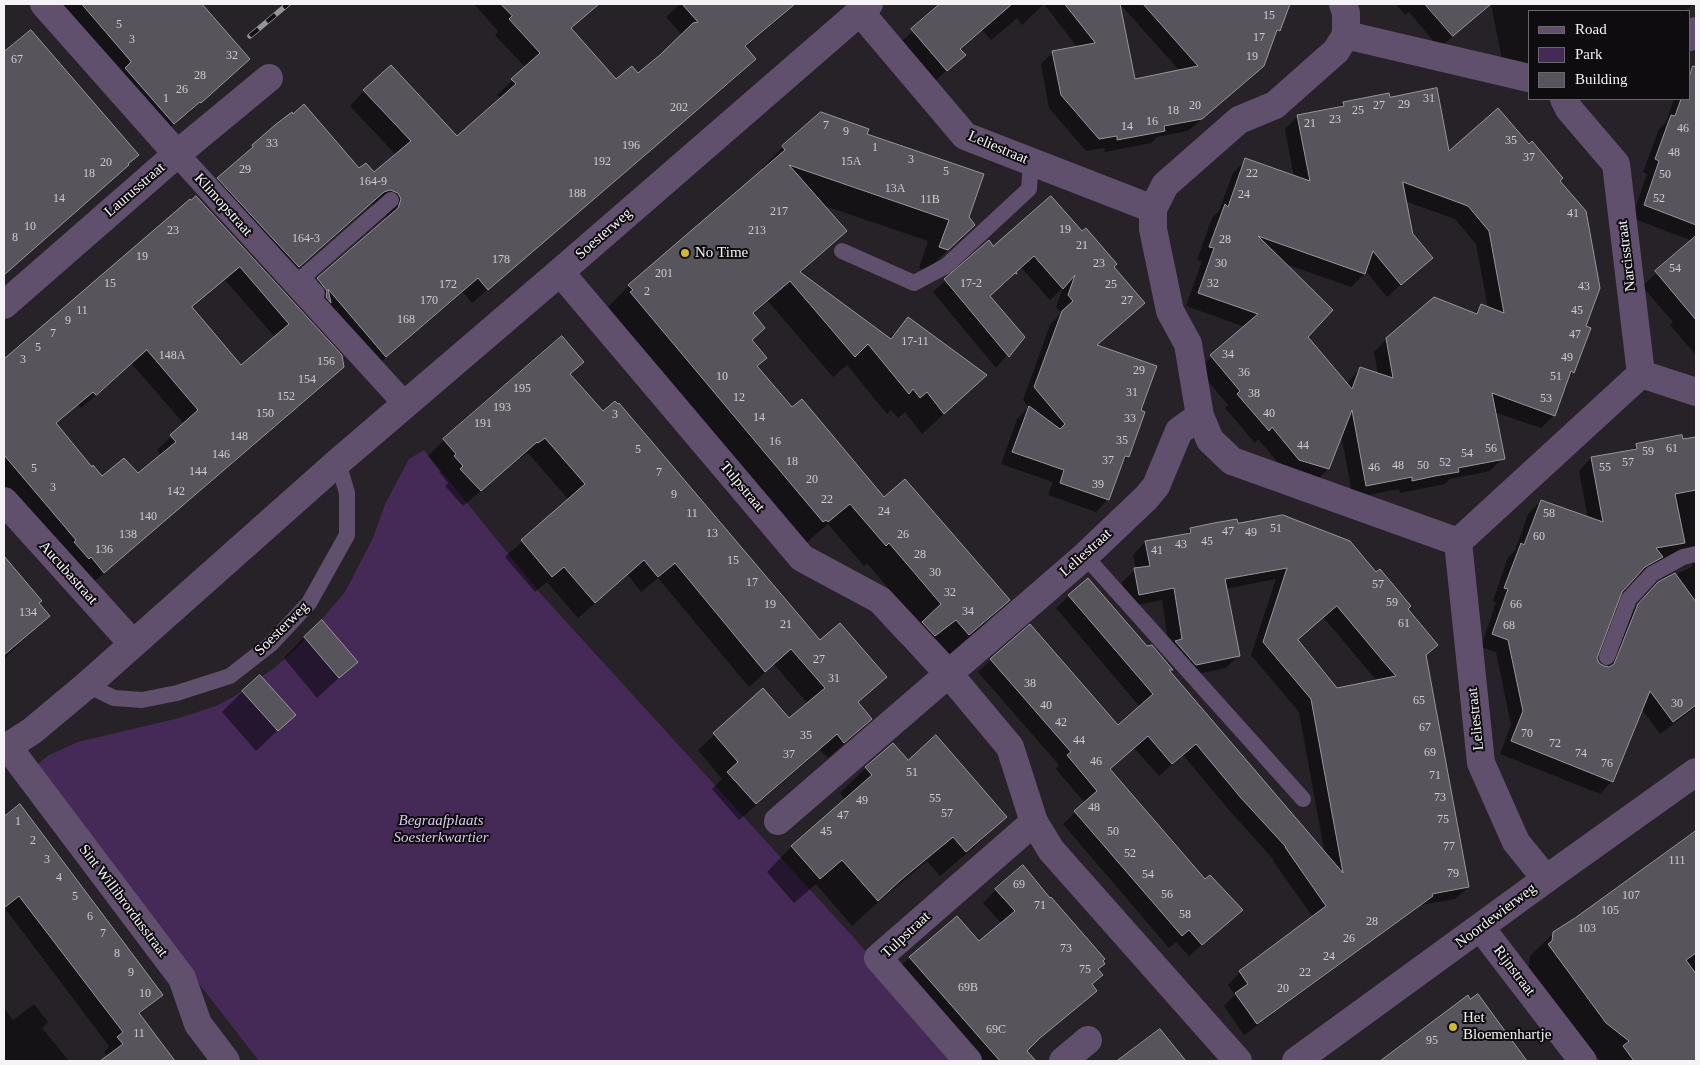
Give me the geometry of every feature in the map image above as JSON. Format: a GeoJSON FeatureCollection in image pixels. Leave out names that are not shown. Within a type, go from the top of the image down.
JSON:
{"type":"FeatureCollection","features":[{"type":"Feature","properties":{"kind":"street","name":"Klimopstraat"},"geometry":{"type":"LineString","coordinates":[[44,4],[177,154],[407,402]]}},
{"type":"Feature","properties":{"kind":"street"},"geometry":{"type":"LineString","coordinates":[[1343,4],[1346,13],[1346,35],[1336,51],[1275,105],[1239,120],[1165,185],[1153,209],[1153,229],[1170,311],[1188,344],[1200,416],[1210,440],[1232,462],[1458,542],[1641,374],[1696,392]]}},
{"type":"Feature","properties":{"kind":"street","name":"Leliestraat"},"geometry":{"type":"LineString","coordinates":[[864,8],[965,136],[1153,209]]}},
{"type":"Feature","properties":{"kind":"street","name":"Soesterweg"},"geometry":{"type":"LineString","coordinates":[[6,748],[32,731],[87,685],[338,462],[864,8]]}},
{"type":"Feature","properties":{"kind":"street"},"geometry":{"type":"LineString","coordinates":[[1346,35],[1528,78]]}},
{"type":"Feature","properties":{"kind":"street","name":"Laurusstraat"},"geometry":{"type":"LineString","coordinates":[[4,305],[177,154],[268,78]]}},
{"type":"Feature","properties":{"kind":"street","name":"Narcisstraat"},"geometry":{"type":"LineString","coordinates":[[1564,100],[1569,109],[1616,164],[1641,374]]}},
{"type":"Feature","properties":{"kind":"street","name":"Tulpstraat"},"geometry":{"type":"LineString","coordinates":[[560,272],[802,558],[880,600],[948,673],[1010,747],[1034,822],[1051,850],[1238,1061]]}},
{"type":"Feature","properties":{"kind":"street","name":"Leliestraat"},"geometry":{"type":"LineString","coordinates":[[948,673],[1085,556],[1146,498],[1156,486],[1179,431],[1200,416]]}},
{"type":"Feature","properties":{"kind":"street","name":"Aucubastraat"},"geometry":{"type":"LineString","coordinates":[[4,501],[133,644]]}},
{"type":"Feature","properties":{"kind":"street","name":"Leliestraat"},"geometry":{"type":"LineString","coordinates":[[1458,542],[1481,763],[1516,842],[1546,879]]}},
{"type":"Feature","properties":{"kind":"street"},"geometry":{"type":"LineString","coordinates":[[778,821],[948,673]]}},
{"type":"Feature","properties":{"kind":"street","name":"Sint Willibrordusstraat"},"geometry":{"type":"LineString","coordinates":[[6,748],[182,978],[198,1024],[226,1061]]}},
{"type":"Feature","properties":{"kind":"street","name":"Noordewierweg"},"geometry":{"type":"LineString","coordinates":[[1296,1061],[1696,772]]}},
{"type":"Feature","properties":{"kind":"street","name":"Tulpstraat"},"geometry":{"type":"LineString","coordinates":[[968,1061],[878,958],[1034,822]]}},
{"type":"Feature","properties":{"kind":"street","name":"Rijnstraat"},"geometry":{"type":"LineString","coordinates":[[1481,928],[1583,1061]]}},
{"type":"Feature","properties":{"kind":"street"},"geometry":{"type":"LineString","coordinates":[[1063,1061],[1088,1040]]}},
{"type":"Feature","properties":{"kind":"lane"},"geometry":{"type":"LineString","coordinates":[[842,251],[914,283],[946,266],[1029,189],[1031,162]]}},
{"type":"Feature","properties":{"kind":"lane"},"geometry":{"type":"LineString","coordinates":[[391,200],[303,277],[407,402]]}},
{"type":"Feature","properties":{"kind":"lane","name":"Soesterweg"},"geometry":{"type":"LineString","coordinates":[[87,685],[114,698],[142,700],[177,693],[230,676],[271,644],[309,603],[347,536],[347,493],[338,462]]}},
{"type":"Feature","properties":{"kind":"lane"},"geometry":{"type":"LineString","coordinates":[[1607,657],[1629,599],[1652,574],[1682,557],[1696,554]]}},
{"type":"Feature","properties":{"kind":"lane"},"geometry":{"type":"LineString","coordinates":[[1085,556],[1303,799]]}},
{"type":"Feature","properties":{"kind":"green space","name":"Begraafplaats Soesterkwartier"},"geometry":{"type":"Polygon","coordinates":[[[424,450],[540,593],[855,939],[961,1061],[259,1061],[32,769],[49,755],[78,742],[179,718],[216,706],[235,696],[274,668],[298,647],[345,592],[373,538],[385,504],[409,459],[424,450]]]}},
{"type":"Feature","properties":{"kind":"building"},"geometry":{"type":"Polygon","coordinates":[[[82,4],[202,4],[250,59],[201,103],[174,124],[125,68],[131,62],[82,4]]]}},
{"type":"Feature","properties":{"kind":"building"},"geometry":{"type":"Polygon","coordinates":[[[501,4],[599,4],[571,28],[616,79],[632,66],[638,73],[693,23],[698,22],[682,4],[795,4],[745,46],[756,59],[651,150],[488,290],[478,278],[386,357],[328,289],[331,303],[326,297],[327,291],[317,278],[398,208],[401,199],[398,193],[390,190],[384,192],[299,267],[217,178],[275,125],[292,112],[293,114],[304,104],[359,168],[366,163],[374,172],[411,141],[363,90],[391,65],[457,136],[516,84],[511,79],[540,53],[509,19],[512,16],[501,4]]]}},
{"type":"Feature","properties":{"kind":"building"},"geometry":{"type":"Polygon","coordinates":[[[940,4],[1012,4],[960,49],[966,55],[947,71],[911,29],[940,4]]]}},
{"type":"Feature","properties":{"kind":"building"},"geometry":{"type":"Polygon","coordinates":[[[1065,4],[1120,4],[1135,79],[1198,66],[1143,4],[1290,4],[1280,31],[1277,30],[1264,66],[1202,119],[1164,126],[1165,131],[1117,140],[1117,136],[1099,139],[1061,95],[1052,51],[1095,43],[1065,4]]]}},
{"type":"Feature","properties":{"kind":"building"},"geometry":{"type":"Polygon","coordinates":[[[1425,4],[1491,4],[1453,36],[1425,4]]]}},
{"type":"Feature","properties":{"kind":"building"},"geometry":{"type":"Polygon","coordinates":[[[31,30],[139,155],[4,275],[4,52],[31,30]]]}},
{"type":"Feature","properties":{"kind":"building"},"geometry":{"type":"Polygon","coordinates":[[[1693,66],[1696,67],[1696,225],[1644,205],[1659,161],[1655,159],[1671,115],[1675,116],[1681,100],[1690,100],[1690,75],[1693,66]]]}},
{"type":"Feature","properties":{"kind":"building"},"geometry":{"type":"Polygon","coordinates":[[[1437,88],[1449,151],[1498,108],[1529,144],[1532,141],[1563,178],[1560,181],[1586,211],[1600,288],[1586,326],[1591,328],[1574,373],[1571,371],[1555,416],[1492,393],[1505,459],[1458,468],[1459,472],[1412,481],[1412,477],[1366,486],[1352,410],[1329,469],[1299,460],[1272,427],[1269,431],[1237,394],[1240,391],[1210,355],[1258,314],[1198,293],[1214,248],[1209,247],[1225,204],[1228,207],[1245,158],[1310,181],[1297,115],[1344,106],[1343,102],[1389,93],[1390,97],[1437,88]],[[1403,182],[1413,234],[1433,258],[1401,285],[1373,251],[1365,274],[1258,236],[1333,310],[1308,337],[1352,389],[1360,367],[1393,378],[1386,338],[1434,297],[1477,314],[1481,304],[1504,313],[1489,231],[1468,206],[1403,182]]]}},
{"type":"Feature","properties":{"kind":"building"},"geometry":{"type":"Polygon","coordinates":[[[821,112],[869,129],[867,134],[984,174],[969,217],[975,225],[948,250],[939,247],[949,220],[789,165],[847,231],[800,272],[891,339],[908,317],[987,375],[944,414],[927,392],[920,398],[913,389],[909,394],[868,344],[855,357],[790,281],[753,313],[765,328],[752,340],[767,358],[757,366],[792,407],[802,399],[884,497],[905,479],[1010,600],[969,635],[956,620],[935,636],[922,622],[941,604],[889,543],[886,546],[850,504],[828,522],[826,520],[823,522],[630,292],[633,290],[628,285],[785,150],[782,146],[821,112]]]}},
{"type":"Feature","properties":{"kind":"building"},"geometry":{"type":"Polygon","coordinates":[[[196,196],[342,355],[344,367],[104,573],[91,557],[89,559],[74,542],[76,540],[4,455],[4,359],[196,196]],[[240,267],[192,307],[241,365],[289,324],[240,267]],[[147,350],[96,395],[93,392],[56,423],[92,467],[93,465],[102,476],[124,458],[138,473],[176,442],[170,435],[198,410],[147,350]]]}},
{"type":"Feature","properties":{"kind":"building"},"geometry":{"type":"Polygon","coordinates":[[[1051,196],[1082,231],[1086,228],[1117,264],[1114,267],[1145,303],[1097,345],[1157,366],[1141,410],[1145,412],[1129,457],[1125,456],[1109,500],[1060,483],[1064,470],[1012,452],[1029,406],[1060,429],[1065,424],[1034,387],[1062,311],[1073,301],[1068,295],[1075,275],[1063,289],[1034,256],[1016,272],[1017,274],[1015,273],[990,296],[1025,337],[1009,357],[944,279],[989,240],[993,246],[1051,196]]]}},
{"type":"Feature","properties":{"kind":"building"},"geometry":{"type":"Polygon","coordinates":[[[1696,236],[1696,320],[1655,271],[1696,236]]]}},
{"type":"Feature","properties":{"kind":"building"},"geometry":{"type":"Polygon","coordinates":[[[562,336],[584,362],[570,374],[603,411],[615,401],[619,403],[820,640],[840,623],[887,677],[858,702],[872,719],[844,743],[837,734],[756,804],[727,772],[738,762],[713,733],[763,688],[789,718],[825,688],[791,649],[765,672],[675,563],[658,577],[644,560],[595,603],[564,567],[552,577],[521,540],[585,484],[545,438],[537,442],[481,491],[460,469],[463,466],[454,456],[456,454],[443,439],[562,336]]]}},
{"type":"Feature","properties":{"kind":"building"},"geometry":{"type":"Polygon","coordinates":[[[1682,435],[1683,439],[1696,437],[1696,490],[1675,494],[1685,543],[1656,548],[1663,557],[1645,567],[1622,592],[1597,658],[1599,663],[1604,666],[1609,667],[1614,664],[1638,604],[1658,582],[1675,573],[1696,602],[1696,705],[1673,722],[1650,691],[1613,782],[1511,741],[1523,711],[1508,640],[1492,634],[1508,589],[1504,588],[1521,543],[1524,545],[1541,500],[1603,522],[1591,457],[1637,449],[1636,444],[1682,435]]]}},
{"type":"Feature","properties":{"kind":"building"},"geometry":{"type":"Polygon","coordinates":[[[1283,515],[1350,541],[1376,572],[1380,569],[1411,606],[1408,609],[1438,645],[1426,655],[1469,887],[1432,894],[1433,896],[1257,1024],[1235,993],[1248,984],[1239,971],[1326,906],[1286,847],[1241,798],[1196,744],[1172,764],[1148,736],[1110,769],[1205,879],[1210,875],[1243,910],[1202,945],[1189,930],[1182,936],[1074,811],[1097,791],[1067,755],[1071,752],[990,659],[1030,624],[1118,725],[1153,694],[1068,595],[1088,578],[1147,646],[1152,645],[1173,670],[1169,670],[1343,873],[1311,699],[1263,642],[1287,568],[1225,579],[1240,656],[1196,665],[1175,641],[1182,639],[1174,588],[1139,595],[1134,568],[1150,566],[1145,541],[1191,533],[1190,528],[1214,523],[1237,519],[1238,523],[1283,515]],[[1337,606],[1298,640],[1337,688],[1396,676],[1337,606]]]}},
{"type":"Feature","properties":{"kind":"building"},"geometry":{"type":"Polygon","coordinates":[[[4,556],[42,601],[39,603],[50,616],[4,655],[4,556]]]}},
{"type":"Feature","properties":{"kind":"building"},"geometry":{"type":"Polygon","coordinates":[[[322,620],[358,662],[339,678],[304,637],[322,620]]]}},
{"type":"Feature","properties":{"kind":"building"},"geometry":{"type":"Polygon","coordinates":[[[260,675],[296,715],[278,731],[242,691],[260,675]]]}},
{"type":"Feature","properties":{"kind":"building"},"geometry":{"type":"Polygon","coordinates":[[[936,735],[1007,817],[966,852],[953,837],[878,901],[842,860],[820,879],[791,846],[872,775],[865,767],[893,743],[908,760],[936,735]]]}},
{"type":"Feature","properties":{"kind":"building"},"geometry":{"type":"Polygon","coordinates":[[[20,804],[163,995],[139,1013],[175,1061],[100,1061],[123,1044],[117,1037],[123,1032],[19,896],[4,908],[4,817],[20,804]]]}},
{"type":"Feature","properties":{"kind":"building"},"geometry":{"type":"Polygon","coordinates":[[[1696,831],[1696,953],[1686,960],[1696,974],[1696,1061],[1634,1061],[1623,1046],[1629,1041],[1606,1023],[1548,944],[1552,941],[1553,932],[1696,831]]]}},
{"type":"Feature","properties":{"kind":"building"},"geometry":{"type":"Polygon","coordinates":[[[1023,865],[1105,959],[1103,961],[1105,964],[1098,969],[1103,975],[1092,984],[1097,991],[1027,1051],[1036,1061],[1000,1061],[909,957],[957,916],[979,941],[1015,911],[995,889],[1023,865]]]}},
{"type":"Feature","properties":{"kind":"building"},"geometry":{"type":"Polygon","coordinates":[[[1478,994],[1527,1061],[1380,1061],[1468,995],[1470,999],[1478,994]]]}},
{"type":"Feature","properties":{"kind":"building"},"geometry":{"type":"Polygon","coordinates":[[[1160,1029],[1186,1061],[1117,1061],[1160,1029]]]}},
{"type":"Feature","properties":{"kind":"railway"},"geometry":{"type":"LineString","coordinates":[[250,36],[288,4]]}},
{"type":"Feature","properties":{"kind":"place","name":"No Time"},"geometry":{"type":"Point","coordinates":[685,253]}},
{"type":"Feature","properties":{"kind":"place","name":"Het Bloemenhartje"},"geometry":{"type":"Point","coordinates":[1453,1027]}}]}
